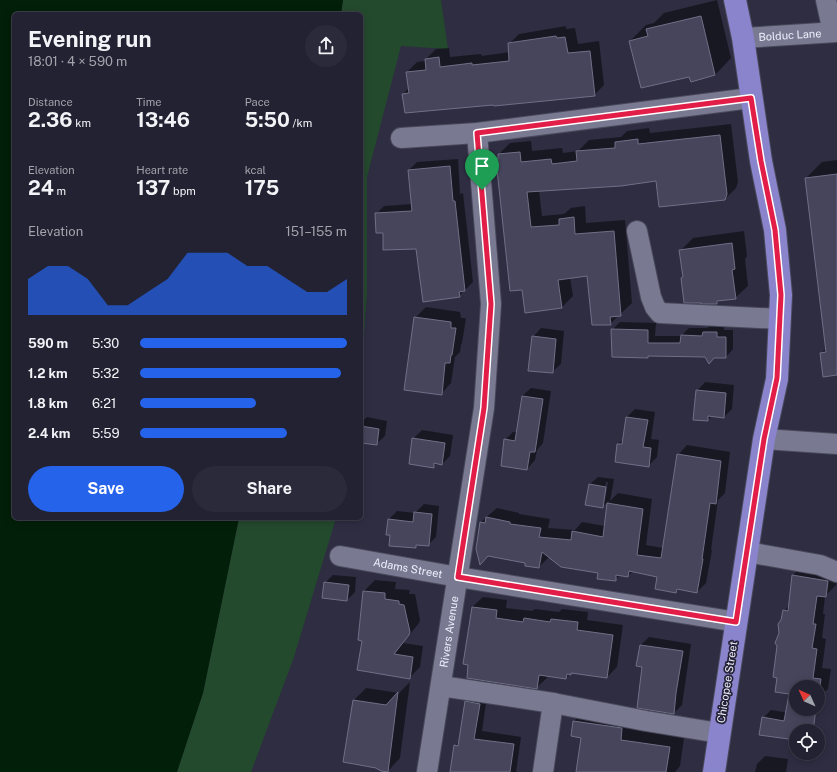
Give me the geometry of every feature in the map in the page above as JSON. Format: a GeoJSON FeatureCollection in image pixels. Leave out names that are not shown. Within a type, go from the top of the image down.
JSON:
{"type":"FeatureCollection","features":[{"type":"Feature","properties":{"kind":"main road","name":"Chicopee Street"},"geometry":{"type":"LineString","coordinates":[[714,772],[764,439],[777,378],[781,295],[775,230],[761,161],[737,0]]}},
{"type":"Feature","properties":{"kind":"street"},"geometry":{"type":"LineString","coordinates":[[826,0],[835,32]]}},
{"type":"Feature","properties":{"kind":"street","name":"Bolduc Lane"},"geometry":{"type":"LineString","coordinates":[[743,38],[835,32]]}},
{"type":"Feature","properties":{"kind":"street"},"geometry":{"type":"LineString","coordinates":[[401,138],[477,133],[751,98]]}},
{"type":"Feature","properties":{"kind":"street","name":"Rivers Avenue"},"geometry":{"type":"LineString","coordinates":[[427,772],[484,408],[491,304],[477,133]]}},
{"type":"Feature","properties":{"kind":"street"},"geometry":{"type":"LineString","coordinates":[[636,231],[651,297],[655,307],[660,313],[780,319]]}},
{"type":"Feature","properties":{"kind":"street"},"geometry":{"type":"LineString","coordinates":[[764,439],[837,444]]}},
{"type":"Feature","properties":{"kind":"street"},"geometry":{"type":"LineString","coordinates":[[747,552],[820,565],[837,572]]}},
{"type":"Feature","properties":{"kind":"street","name":"Adams Street"},"geometry":{"type":"LineString","coordinates":[[340,556],[458,577],[736,622]]}},
{"type":"Feature","properties":{"kind":"street"},"geometry":{"type":"LineString","coordinates":[[440,686],[553,702],[646,721],[720,733]]}},
{"type":"Feature","properties":{"kind":"street"},"geometry":{"type":"LineString","coordinates":[[544,772],[553,702]]}},
{"type":"Feature","properties":{"kind":"shaded area"},"geometry":{"type":"Polygon","coordinates":[[[0,0],[343,0],[341,12],[12,12],[12,520],[239,520],[203,693],[177,772],[0,772],[0,0]]]}},
{"type":"Feature","properties":{"kind":"shaded area"},"geometry":{"type":"Polygon","coordinates":[[[343,0],[441,0],[448,49],[401,46],[367,177],[367,293],[363,350],[363,12],[341,12],[343,0]]]}},
{"type":"Feature","properties":{"kind":"shaded area"},"geometry":{"type":"Polygon","coordinates":[[[239,520],[335,520],[294,657],[251,772],[177,772],[203,693],[239,520]]]}},
{"type":"Feature","properties":{"kind":"building"},"geometry":{"type":"Polygon","coordinates":[[[701,16],[715,75],[691,82],[689,77],[641,88],[629,41],[648,36],[646,29],[701,16]]]}},
{"type":"Feature","properties":{"kind":"building"},"geometry":{"type":"Polygon","coordinates":[[[556,36],[557,38],[565,37],[568,53],[590,51],[595,96],[405,113],[402,94],[409,93],[406,72],[426,70],[425,59],[439,57],[440,67],[472,63],[472,65],[509,61],[508,43],[556,36]]]}},
{"type":"Feature","properties":{"kind":"building"},"geometry":{"type":"Polygon","coordinates":[[[720,135],[727,194],[725,200],[659,207],[656,181],[621,186],[527,192],[531,227],[559,225],[559,219],[574,217],[575,234],[614,231],[621,316],[610,317],[611,325],[592,325],[587,276],[558,280],[562,308],[525,313],[522,290],[510,291],[496,160],[498,159],[498,154],[520,152],[521,162],[551,159],[552,164],[577,161],[576,151],[615,148],[615,142],[638,139],[638,144],[720,135]]]}},
{"type":"Feature","properties":{"kind":"building"},"geometry":{"type":"Polygon","coordinates":[[[450,166],[465,291],[459,292],[460,297],[423,302],[416,249],[383,250],[383,233],[376,233],[375,213],[412,211],[408,170],[450,166]]]}},
{"type":"Feature","properties":{"kind":"building"},"geometry":{"type":"Polygon","coordinates":[[[837,174],[837,375],[823,377],[820,353],[826,352],[805,178],[837,174]]]}},
{"type":"Feature","properties":{"kind":"building"},"geometry":{"type":"Polygon","coordinates":[[[732,243],[735,269],[732,270],[736,299],[717,301],[717,304],[684,303],[681,278],[683,277],[679,250],[732,243]]]}},
{"type":"Feature","properties":{"kind":"building"},"geometry":{"type":"Polygon","coordinates":[[[414,317],[451,322],[451,328],[456,328],[450,363],[445,363],[442,395],[404,390],[414,317]]]}},
{"type":"Feature","properties":{"kind":"building"},"geometry":{"type":"Polygon","coordinates":[[[611,329],[648,330],[648,343],[680,343],[681,335],[702,336],[703,332],[717,332],[717,337],[726,337],[726,358],[714,358],[709,364],[705,357],[612,357],[611,329]]]}},
{"type":"Feature","properties":{"kind":"building"},"geometry":{"type":"Polygon","coordinates":[[[532,336],[556,339],[553,373],[528,371],[532,336]]]}},
{"type":"Feature","properties":{"kind":"building"},"geometry":{"type":"Polygon","coordinates":[[[696,390],[726,393],[724,418],[708,416],[708,421],[693,420],[696,390]]]}},
{"type":"Feature","properties":{"kind":"building"},"geometry":{"type":"Polygon","coordinates":[[[522,396],[543,399],[535,452],[530,452],[527,470],[501,466],[504,439],[515,441],[522,396]]]}},
{"type":"Feature","properties":{"kind":"building"},"geometry":{"type":"Polygon","coordinates":[[[626,417],[648,420],[643,447],[651,448],[649,467],[615,462],[617,444],[622,444],[626,417]]]}},
{"type":"Feature","properties":{"kind":"building"},"geometry":{"type":"Polygon","coordinates":[[[363,426],[379,429],[377,445],[363,443],[363,426]]]}},
{"type":"Feature","properties":{"kind":"building"},"geometry":{"type":"Polygon","coordinates":[[[412,438],[445,443],[442,465],[434,463],[434,468],[409,464],[412,438]]]}},
{"type":"Feature","properties":{"kind":"building"},"geometry":{"type":"Polygon","coordinates":[[[677,454],[721,461],[716,504],[710,503],[697,593],[677,589],[676,593],[655,589],[657,577],[629,571],[628,577],[616,575],[616,581],[597,579],[598,573],[561,567],[542,552],[539,568],[525,566],[525,563],[488,556],[480,565],[476,549],[480,522],[485,523],[486,517],[510,522],[510,524],[541,528],[539,537],[571,540],[572,531],[603,537],[607,503],[643,509],[637,555],[661,558],[677,454]]]}},
{"type":"Feature","properties":{"kind":"building"},"geometry":{"type":"Polygon","coordinates":[[[589,484],[606,487],[603,508],[585,505],[589,484]]]}},
{"type":"Feature","properties":{"kind":"building"},"geometry":{"type":"Polygon","coordinates":[[[414,512],[432,514],[429,546],[416,545],[416,548],[389,546],[390,535],[386,535],[388,519],[413,522],[414,512]]]}},
{"type":"Feature","properties":{"kind":"building"},"geometry":{"type":"Polygon","coordinates":[[[792,575],[828,581],[826,597],[817,596],[813,624],[816,624],[812,648],[817,649],[813,678],[821,680],[789,680],[789,694],[775,692],[777,678],[773,677],[777,646],[775,643],[779,633],[778,624],[781,620],[783,610],[788,611],[792,575]]]}},
{"type":"Feature","properties":{"kind":"building"},"geometry":{"type":"Polygon","coordinates":[[[324,582],[349,585],[347,601],[322,598],[324,582]]]}},
{"type":"Feature","properties":{"kind":"building"},"geometry":{"type":"Polygon","coordinates":[[[363,591],[385,593],[385,599],[399,601],[399,604],[404,605],[410,632],[394,654],[413,657],[410,679],[357,670],[362,641],[358,640],[363,591]]]}},
{"type":"Feature","properties":{"kind":"building"},"geometry":{"type":"Polygon","coordinates":[[[472,607],[497,610],[496,618],[523,622],[524,618],[550,622],[551,619],[578,622],[577,630],[613,635],[607,678],[571,673],[571,675],[567,674],[566,679],[539,675],[537,689],[467,678],[468,665],[463,664],[472,607]]]}},
{"type":"Feature","properties":{"kind":"building"},"geometry":{"type":"Polygon","coordinates":[[[640,645],[683,651],[674,714],[637,708],[642,667],[636,666],[640,645]]]}},
{"type":"Feature","properties":{"kind":"building"},"geometry":{"type":"Polygon","coordinates":[[[398,692],[388,772],[381,771],[376,768],[343,762],[353,700],[386,705],[398,692]]]}},
{"type":"Feature","properties":{"kind":"building"},"geometry":{"type":"Polygon","coordinates":[[[789,694],[789,716],[815,716],[814,724],[789,724],[789,739],[759,735],[762,717],[784,721],[789,694]]]}},
{"type":"Feature","properties":{"kind":"building"},"geometry":{"type":"Polygon","coordinates":[[[465,701],[480,704],[474,739],[514,744],[510,772],[450,772],[454,745],[458,746],[465,701]]]}},
{"type":"Feature","properties":{"kind":"building"},"geometry":{"type":"Polygon","coordinates":[[[573,721],[622,728],[621,740],[670,747],[666,772],[576,772],[581,738],[571,736],[573,721]]]}},
{"type":"Feature","properties":{"kind":"route"},"geometry":{"type":"LineString","coordinates":[[751,98],[761,161],[775,230],[781,295],[777,378],[764,439],[736,622],[458,577],[484,408],[491,304],[482,190],[477,133],[751,98]]}}]}
